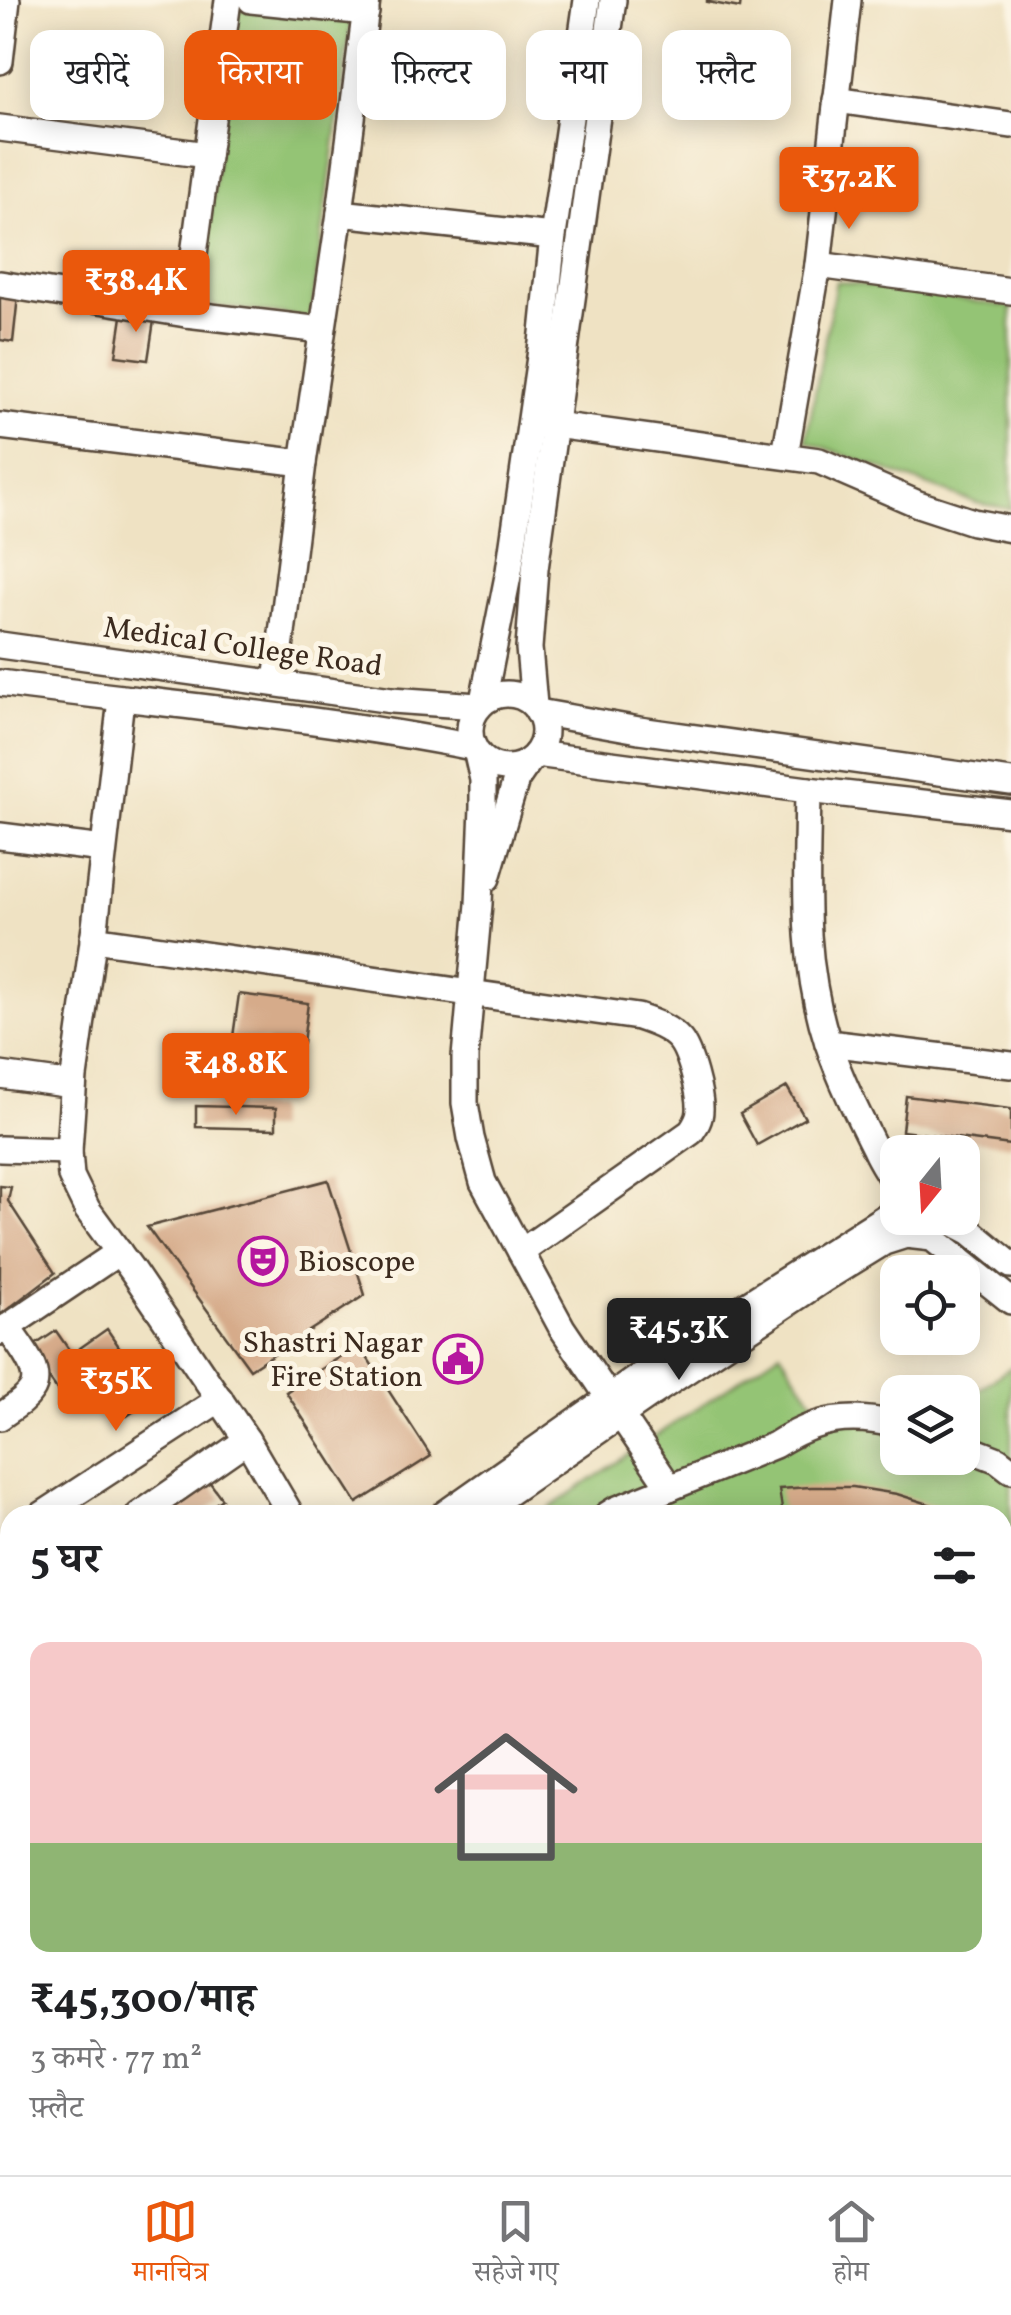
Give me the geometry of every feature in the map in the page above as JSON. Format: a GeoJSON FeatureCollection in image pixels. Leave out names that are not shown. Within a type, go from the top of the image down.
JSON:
{"type":"FeatureCollection","features":[{"type":"Feature","properties":{"kind":"street"},"geometry":{"type":"LineString","coordinates":[[0,60],[7,0]]}},
{"type":"Feature","properties":{"kind":"street"},"geometry":{"type":"LineString","coordinates":[[186,314],[228,0]]}},
{"type":"Feature","properties":{"kind":"street"},"geometry":{"type":"LineString","coordinates":[[251,0],[367,6],[276,682]]}},
{"type":"Feature","properties":{"kind":"street"},"geometry":{"type":"LineString","coordinates":[[478,904],[516,780],[544,735],[544,724],[536,708],[529,648],[542,423],[542,342],[587,0]]}},
{"type":"Feature","properties":{"kind":"street"},"geometry":{"type":"LineString","coordinates":[[613,0],[542,423],[480,704],[470,723],[483,794],[465,1103],[483,1182],[520,1252],[562,1328],[670,1488]]}},
{"type":"Feature","properties":{"kind":"street"},"geometry":{"type":"LineString","coordinates":[[785,455],[818,266],[848,0]]}},
{"type":"Feature","properties":{"kind":"street"},"geometry":{"type":"LineString","coordinates":[[836,100],[1011,125]]}},
{"type":"Feature","properties":{"kind":"street"},"geometry":{"type":"LineString","coordinates":[[0,128],[207,154]]}},
{"type":"Feature","properties":{"kind":"street"},"geometry":{"type":"LineString","coordinates":[[340,214],[553,236]]}},
{"type":"Feature","properties":{"kind":"street"},"geometry":{"type":"LineString","coordinates":[[818,266],[1011,291]]}},
{"type":"Feature","properties":{"kind":"street"},"geometry":{"type":"LineString","coordinates":[[0,284],[186,314],[322,330]]}},
{"type":"Feature","properties":{"kind":"street"},"geometry":{"type":"LineString","coordinates":[[542,423],[819,461],[918,504],[973,522],[1011,528]]}},
{"type":"Feature","properties":{"kind":"street"},"geometry":{"type":"LineString","coordinates":[[0,426],[303,462]]}},
{"type":"Feature","properties":{"kind":"street","name":"Medical College Road"},"geometry":{"type":"LineString","coordinates":[[0,645],[392,700],[480,704]]}},
{"type":"Feature","properties":{"kind":"street"},"geometry":{"type":"LineString","coordinates":[[0,683],[388,730],[475,750],[486,762],[507,768],[532,757],[562,755],[808,790],[1011,813]]}},
{"type":"Feature","properties":{"kind":"street"},"geometry":{"type":"LineString","coordinates":[[480,704],[493,696],[512,694],[536,708],[639,730],[1011,782]]}},
{"type":"Feature","properties":{"kind":"street"},"geometry":{"type":"LineString","coordinates":[[122,700],[73,1085],[69,1151],[72,1176],[87,1210],[247,1440],[286,1505]]}},
{"type":"Feature","properties":{"kind":"street"},"geometry":{"type":"LineString","coordinates":[[808,790],[808,955],[828,1043],[880,1160]]}},
{"type":"Feature","properties":{"kind":"street"},"geometry":{"type":"LineString","coordinates":[[0,836],[104,849]]}},
{"type":"Feature","properties":{"kind":"street"},"geometry":{"type":"LineString","coordinates":[[93,940],[638,1017],[658,1024],[678,1038],[686,1050],[701,1108],[691,1132],[520,1252]]}},
{"type":"Feature","properties":{"kind":"street"},"geometry":{"type":"LineString","coordinates":[[828,1043],[1011,1065]]}},
{"type":"Feature","properties":{"kind":"street"},"geometry":{"type":"LineString","coordinates":[[0,1075],[73,1085]]}},
{"type":"Feature","properties":{"kind":"street"},"geometry":{"type":"LineString","coordinates":[[0,1150],[69,1151]]}},
{"type":"Feature","properties":{"kind":"street"},"geometry":{"type":"LineString","coordinates":[[489,1505],[616,1407],[691,1340],[880,1220]]}},
{"type":"Feature","properties":{"kind":"street"},"geometry":{"type":"LineString","coordinates":[[459,1505],[884,1242],[906,1235]]}},
{"type":"Feature","properties":{"kind":"street"},"geometry":{"type":"LineString","coordinates":[[928,1235],[1011,1300]]}},
{"type":"Feature","properties":{"kind":"street"},"geometry":{"type":"LineString","coordinates":[[975,1235],[1011,1265]]}},
{"type":"Feature","properties":{"kind":"street"},"geometry":{"type":"LineString","coordinates":[[0,1417],[28,1396],[36,1382],[35,1372],[4,1329],[119,1252]]}},
{"type":"Feature","properties":{"kind":"street"},"geometry":{"type":"LineString","coordinates":[[57,1505],[220,1400]]}},
{"type":"Feature","properties":{"kind":"street"},"geometry":{"type":"LineString","coordinates":[[628,1505],[822,1422],[848,1417],[880,1422]]}},
{"type":"Feature","properties":{"kind":"street"},"geometry":{"type":"LineString","coordinates":[[153,1505],[247,1440]]}},
{"type":"Feature","properties":{"kind":"street"},"geometry":{"type":"LineString","coordinates":[[980,1453],[1011,1470]]}},
{"type":"Feature","properties":{"kind":"green space"},"geometry":{"type":"Polygon","coordinates":[[[237,9],[351,21],[311,318],[199,304],[223,120],[337,120],[337,30],[234,30],[237,9]]]}},
{"type":"Feature","properties":{"kind":"green space"},"geometry":{"type":"Polygon","coordinates":[[[836,281],[1011,307],[1011,509],[976,503],[806,441],[836,281]]]}},
{"type":"Feature","properties":{"kind":"green space"},"geometry":{"type":"Polygon","coordinates":[[[780,1352],[814,1402],[880,1407],[880,1475],[980,1475],[980,1389],[1011,1367],[1011,1505],[554,1505],[780,1352]]]}},
{"type":"Feature","properties":{"kind":"building"},"geometry":{"type":"Polygon","coordinates":[[[707,0],[741,0],[740,8],[707,0]]]}},
{"type":"Feature","properties":{"kind":"building"},"geometry":{"type":"Polygon","coordinates":[[[0,294],[18,296],[13,342],[0,340],[0,294]]]}},
{"type":"Feature","properties":{"kind":"building"},"geometry":{"type":"Polygon","coordinates":[[[123,310],[155,314],[148,360],[116,356],[123,310]]]}},
{"type":"Feature","properties":{"kind":"building"},"geometry":{"type":"Polygon","coordinates":[[[239,994],[308,1003],[298,1057],[294,1052],[279,1050],[279,1057],[266,1055],[268,1042],[233,1037],[239,994]]]}},
{"type":"Feature","properties":{"kind":"building"},"geometry":{"type":"Polygon","coordinates":[[[787,1087],[805,1118],[757,1145],[740,1114],[787,1087]]]}},
{"type":"Feature","properties":{"kind":"building"},"geometry":{"type":"Polygon","coordinates":[[[906,1096],[1011,1109],[1011,1145],[980,1141],[980,1135],[902,1131],[906,1096]]]}},
{"type":"Feature","properties":{"kind":"building"},"geometry":{"type":"Polygon","coordinates":[[[196,1106],[276,1108],[276,1129],[196,1127],[196,1106]]]}},
{"type":"Feature","properties":{"kind":"building","name":"Bioscope"},"geometry":{"type":"Polygon","coordinates":[[[328,1180],[365,1295],[250,1369],[147,1227],[328,1180]]]}},
{"type":"Feature","properties":{"kind":"building"},"geometry":{"type":"Polygon","coordinates":[[[0,1186],[11,1187],[8,1201],[55,1273],[0,1315],[0,1186]]]}},
{"type":"Feature","properties":{"kind":"building"},"geometry":{"type":"Polygon","coordinates":[[[107,1329],[154,1398],[127,1416],[80,1348],[107,1329]]]}},
{"type":"Feature","properties":{"kind":"building"},"geometry":{"type":"Polygon","coordinates":[[[56,1331],[92,1383],[65,1401],[29,1349],[56,1331]]]}},
{"type":"Feature","properties":{"kind":"building"},"geometry":{"type":"Polygon","coordinates":[[[359,1345],[431,1456],[357,1503],[286,1392],[359,1345]]]}},
{"type":"Feature","properties":{"kind":"building"},"geometry":{"type":"Polygon","coordinates":[[[203,1473],[222,1499],[214,1505],[157,1505],[203,1473]]]}},
{"type":"Feature","properties":{"kind":"building"},"geometry":{"type":"Polygon","coordinates":[[[853,1487],[932,1505],[781,1505],[779,1489],[853,1487]]]}},
{"type":"Feature","properties":{"kind":"place","name":"Bioscope"},"geometry":{"type":"Point","coordinates":[263,1261]}},
{"type":"Feature","properties":{"kind":"place","name":"Shastri Nagar Fire Station"},"geometry":{"type":"Point","coordinates":[458,1359]}}]}
